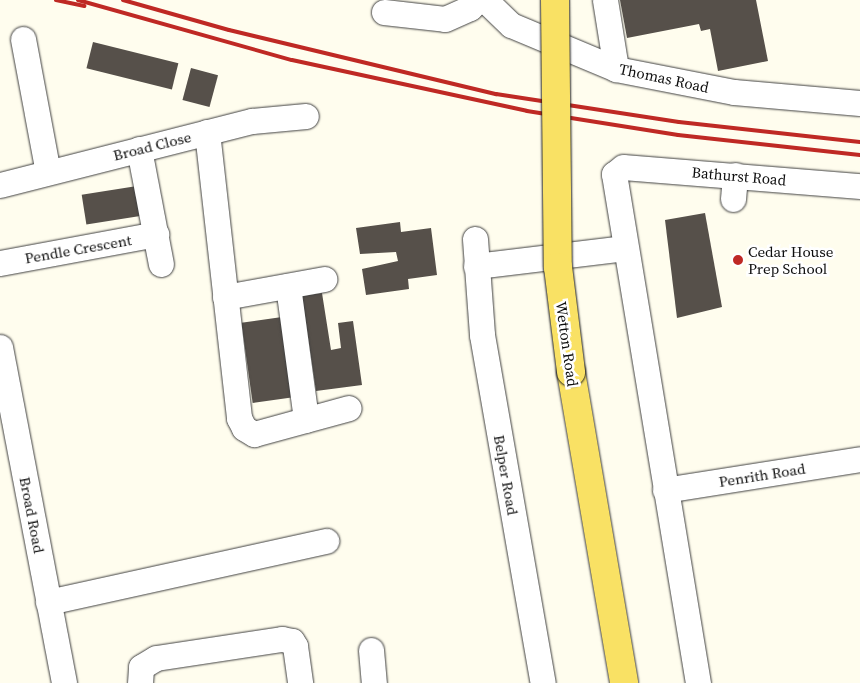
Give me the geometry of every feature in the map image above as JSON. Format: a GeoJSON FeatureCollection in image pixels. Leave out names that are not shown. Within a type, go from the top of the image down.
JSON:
{"type":"FeatureCollection","features":[{"type":"Feature","properties":{"kind":"main road","name":"Wetton Road"},"geometry":{"type":"LineString","coordinates":[[555,0],[558,267],[571,372],[624,683]]}},
{"type":"Feature","properties":{"kind":"street"},"geometry":{"type":"LineString","coordinates":[[384,12],[445,19],[470,8],[478,0]]}},
{"type":"Feature","properties":{"kind":"street","name":"Thomas Road"},"geometry":{"type":"LineString","coordinates":[[485,0],[511,25],[616,69],[734,92],[860,103]]}},
{"type":"Feature","properties":{"kind":"street"},"geometry":{"type":"LineString","coordinates":[[605,0],[616,69]]}},
{"type":"Feature","properties":{"kind":"street"},"geometry":{"type":"LineString","coordinates":[[23,40],[48,172]]}},
{"type":"Feature","properties":{"kind":"street","name":"Broad Close"},"geometry":{"type":"LineString","coordinates":[[0,185],[252,121],[306,116]]}},
{"type":"Feature","properties":{"kind":"street"},"geometry":{"type":"LineString","coordinates":[[208,132],[236,404],[244,428],[254,434],[349,408]]}},
{"type":"Feature","properties":{"kind":"street"},"geometry":{"type":"LineString","coordinates":[[140,149],[161,264]]}},
{"type":"Feature","properties":{"kind":"street","name":"Bathurst Road"},"geometry":{"type":"LineString","coordinates":[[625,248],[614,180],[619,168],[734,187],[860,186]]}},
{"type":"Feature","properties":{"kind":"street","name":"Pendle Crescent"},"geometry":{"type":"LineString","coordinates":[[0,263],[156,234]]}},
{"type":"Feature","properties":{"kind":"street","name":"Belper Road"},"geometry":{"type":"LineString","coordinates":[[475,239],[482,335],[543,683]]}},
{"type":"Feature","properties":{"kind":"street"},"geometry":{"type":"LineString","coordinates":[[476,266],[625,248],[698,683]]}},
{"type":"Feature","properties":{"kind":"street"},"geometry":{"type":"LineString","coordinates":[[224,297],[324,279]]}},
{"type":"Feature","properties":{"kind":"street"},"geometry":{"type":"LineString","coordinates":[[288,286],[306,420]]}},
{"type":"Feature","properties":{"kind":"street","name":"Broad Road"},"geometry":{"type":"LineString","coordinates":[[0,347],[64,683]]}},
{"type":"Feature","properties":{"kind":"street","name":"Penrith Road"},"geometry":{"type":"LineString","coordinates":[[665,490],[860,459]]}},
{"type":"Feature","properties":{"kind":"street"},"geometry":{"type":"LineString","coordinates":[[48,602],[326,541]]}},
{"type":"Feature","properties":{"kind":"street"},"geometry":{"type":"LineString","coordinates":[[140,683],[141,667],[156,658],[282,639],[292,641],[295,646],[300,683]]}},
{"type":"Feature","properties":{"kind":"street"},"geometry":{"type":"LineString","coordinates":[[371,650],[374,683]]}},
{"type":"Feature","properties":{"kind":"building"},"geometry":{"type":"Polygon","coordinates":[[[620,0],[756,0],[768,61],[718,71],[710,29],[701,31],[699,24],[627,38],[620,0]]]}},
{"type":"Feature","properties":{"kind":"building"},"geometry":{"type":"Polygon","coordinates":[[[93,42],[178,63],[172,89],[86,68],[93,42]]]}},
{"type":"Feature","properties":{"kind":"building"},"geometry":{"type":"Polygon","coordinates":[[[191,68],[218,75],[210,107],[182,100],[191,68]]]}},
{"type":"Feature","properties":{"kind":"building"},"geometry":{"type":"Polygon","coordinates":[[[137,186],[142,216],[86,224],[82,195],[137,186]]]}},
{"type":"Feature","properties":{"kind":"building","name":"Cedar House Prep School"},"geometry":{"type":"Polygon","coordinates":[[[705,213],[722,307],[677,318],[665,220],[705,213]]]}},
{"type":"Feature","properties":{"kind":"building"},"geometry":{"type":"Polygon","coordinates":[[[400,222],[401,232],[431,228],[437,275],[408,279],[409,289],[366,295],[362,269],[398,261],[396,252],[360,254],[356,228],[400,222]]]}},
{"type":"Feature","properties":{"kind":"building"},"geometry":{"type":"Polygon","coordinates":[[[322,293],[331,350],[341,348],[338,323],[353,321],[362,385],[316,391],[302,296],[322,293]]]}},
{"type":"Feature","properties":{"kind":"building"},"geometry":{"type":"Polygon","coordinates":[[[282,317],[293,397],[253,403],[241,323],[282,317]]]}},
{"type":"Feature","properties":{"kind":"railway"},"geometry":{"type":"LineString","coordinates":[[56,0],[84,6]]}},
{"type":"Feature","properties":{"kind":"railway"},"geometry":{"type":"LineString","coordinates":[[78,0],[292,60],[527,111],[678,135],[860,155]]}},
{"type":"Feature","properties":{"kind":"railway"},"geometry":{"type":"LineString","coordinates":[[123,0],[229,30],[496,94],[679,122],[860,142]]}},
{"type":"Feature","properties":{"kind":"place","name":"Cedar House Prep School"},"geometry":{"type":"Point","coordinates":[738,260]}}]}
